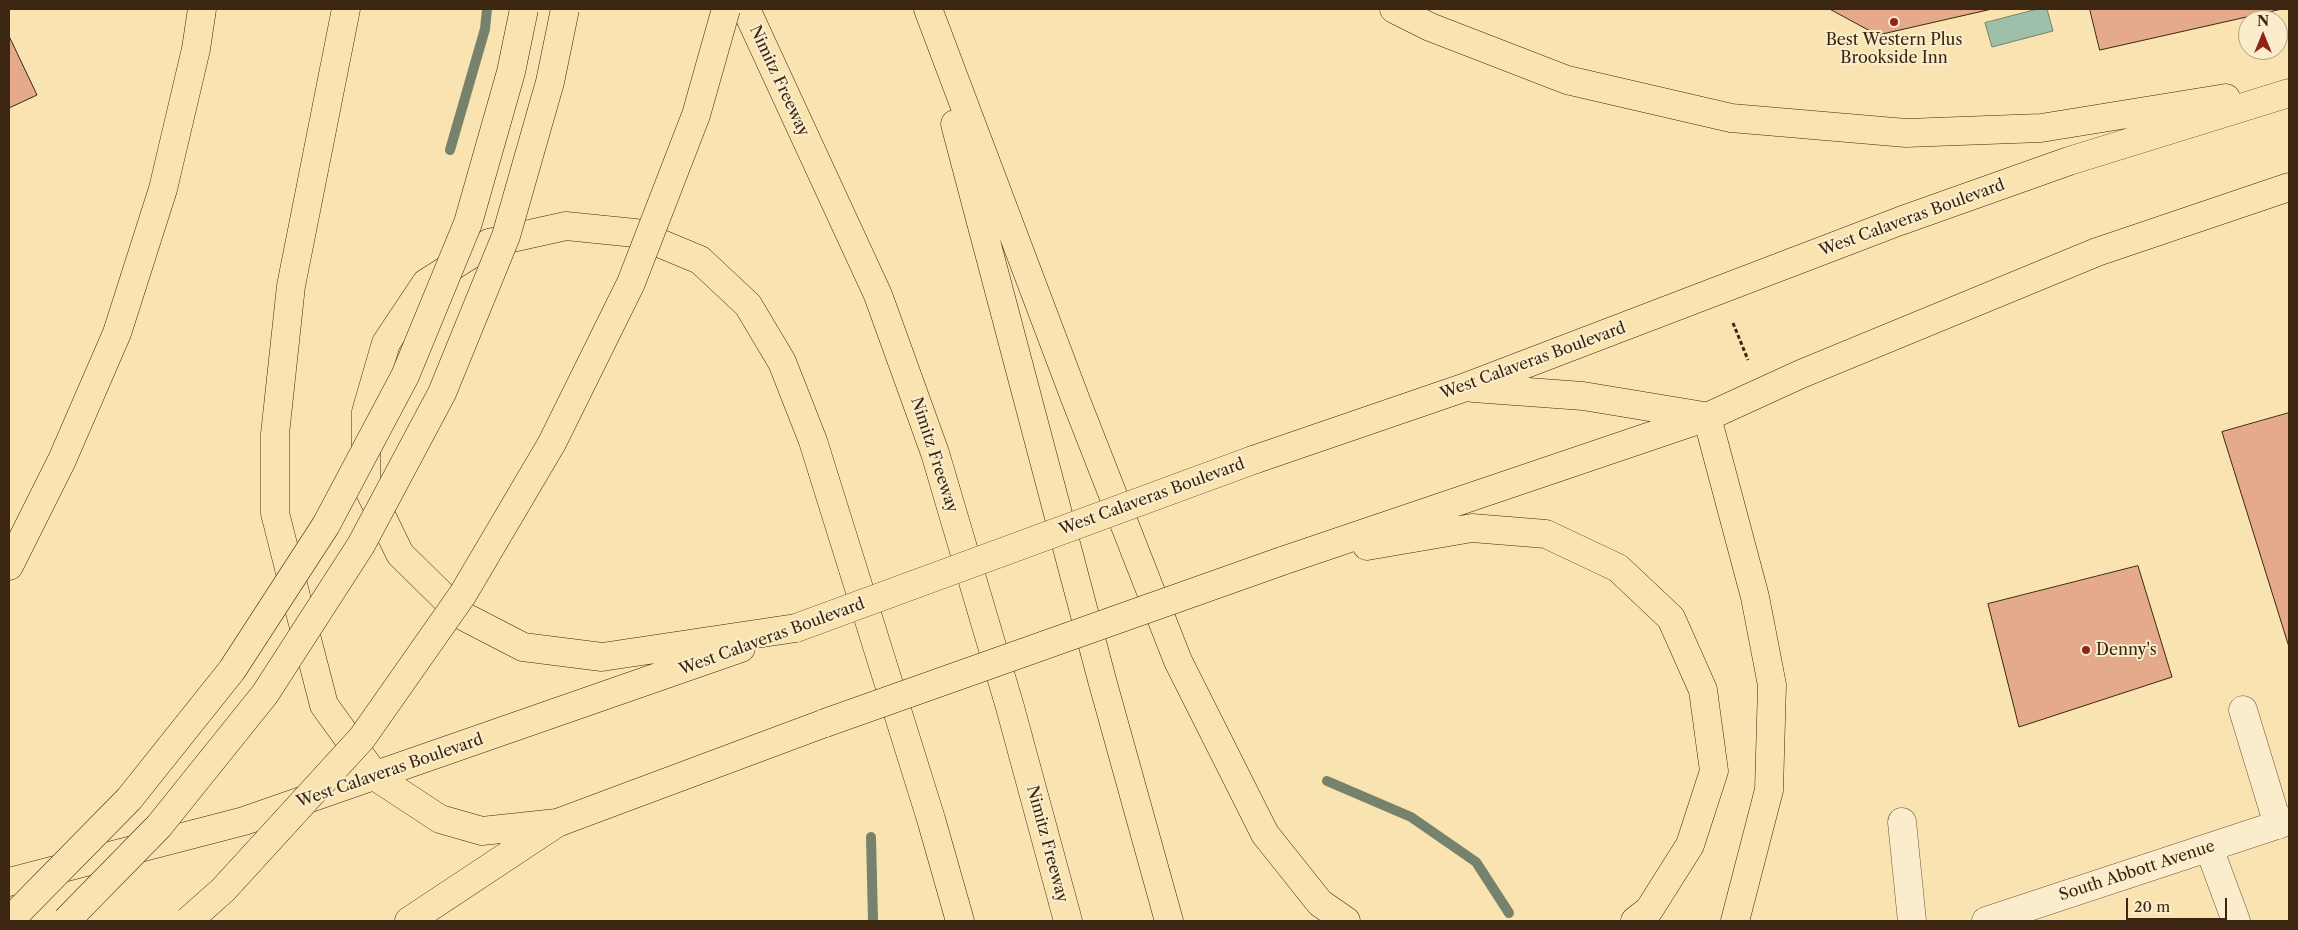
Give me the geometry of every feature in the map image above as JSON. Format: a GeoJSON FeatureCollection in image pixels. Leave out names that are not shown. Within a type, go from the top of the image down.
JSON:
{"type":"FeatureCollection","features":[{"type":"Feature","properties":{"kind":"highway"},"geometry":{"type":"LineString","coordinates":[[9,566],[62,460],[117,333],[162,190],[196,48],[202,9]]}},
{"type":"Feature","properties":{"kind":"highway"},"geometry":{"type":"LineString","coordinates":[[346,9],[291,286],[275,434],[275,513],[324,705],[376,777],[440,820],[482,831],[557,823]]}},
{"type":"Feature","properties":{"kind":"highway"},"geometry":{"type":"LineString","coordinates":[[9,921],[129,799],[232,670],[326,525],[405,376],[468,223],[511,72],[524,9]]}},
{"type":"Feature","properties":{"kind":"highway"},"geometry":{"type":"LineString","coordinates":[[66,921],[159,826],[265,694],[361,545],[442,393],[506,236],[550,82],[566,9]]}},
{"type":"Feature","properties":{"kind":"highway"},"geometry":{"type":"LineString","coordinates":[[188,921],[222,890],[362,738],[463,594],[552,443],[631,283],[696,115],[726,9]]}},
{"type":"Feature","properties":{"kind":"highway","name":"Nimitz Freeway"},"geometry":{"type":"LineString","coordinates":[[746,9],[878,295],[936,453],[1010,707],[1068,921]]}},
{"type":"Feature","properties":{"kind":"highway"},"geometry":{"type":"LineString","coordinates":[[926,9],[1102,680],[1169,921]]}},
{"type":"Feature","properties":{"kind":"highway"},"geometry":{"type":"LineString","coordinates":[[926,9],[1178,661],[1265,834],[1320,903],[1346,921]]}},
{"type":"Feature","properties":{"kind":"highway"},"geometry":{"type":"LineString","coordinates":[[1394,9],[1430,27],[1567,80],[1731,118],[1906,133],[2041,128],[2289,88]]}},
{"type":"Feature","properties":{"kind":"highway","name":"West Calaveras Boulevard"},"geometry":{"type":"LineString","coordinates":[[9,882],[244,821],[376,777],[796,628],[1253,460],[1464,388],[1900,221],[2069,161],[2289,93]]}},
{"type":"Feature","properties":{"kind":"highway"},"geometry":{"type":"LineString","coordinates":[[409,921],[557,823],[825,724],[1282,561],[1708,417],[1801,374],[2097,252],[2289,186]]}},
{"type":"Feature","properties":{"kind":"highway"},"geometry":{"type":"LineString","coordinates":[[796,628],[602,657],[523,647],[463,616],[400,554],[366,484],[366,412],[386,343],[426,283],[489,243],[566,226],[635,233],[700,260],[748,305],[782,362],[813,441],[931,820],[960,921]]}},
{"type":"Feature","properties":{"kind":"highway"},"geometry":{"type":"LineString","coordinates":[[1464,388],[1582,396],[1708,417]]}},
{"type":"Feature","properties":{"kind":"highway"},"geometry":{"type":"LineString","coordinates":[[1708,417],[1755,597],[1772,685],[1769,790],[1735,921]]}},
{"type":"Feature","properties":{"kind":"highway"},"geometry":{"type":"LineString","coordinates":[[1282,561],[1472,528],[1546,534],[1618,568],[1671,618],[1703,690],[1714,771],[1690,845],[1649,910],[1635,921]]}},
{"type":"Feature","properties":{"kind":"street"},"geometry":{"type":"LineString","coordinates":[[2243,710],[2284,823]]}},
{"type":"Feature","properties":{"kind":"street"},"geometry":{"type":"LineString","coordinates":[[1902,822],[1912,921]]}},
{"type":"Feature","properties":{"kind":"street","name":"South Abbott Avenue"},"geometry":{"type":"LineString","coordinates":[[1986,921],[2284,823]]}},
{"type":"Feature","properties":{"kind":"street"},"geometry":{"type":"LineString","coordinates":[[2209,848],[2236,921]]}},
{"type":"Feature","properties":{"kind":"path"},"geometry":{"type":"LineString","coordinates":[[1734,322],[1748,360]]}},
{"type":"Feature","properties":{"kind":"shaded area"},"geometry":{"type":"Polygon","coordinates":[[[2038,9],[2047,9],[2053,31],[1992,47],[1985,23],[2038,9]]]}},
{"type":"Feature","properties":{"kind":"building","name":"Best Western Plus Brookside Inn"},"geometry":{"type":"Polygon","coordinates":[[[1830,9],[1992,9],[1878,35],[1830,9]]]}},
{"type":"Feature","properties":{"kind":"building"},"geometry":{"type":"Polygon","coordinates":[[[2090,9],[2282,9],[2238,10],[2238,19],[2100,50],[2090,9]]]}},
{"type":"Feature","properties":{"kind":"building"},"geometry":{"type":"Polygon","coordinates":[[[9,36],[37,95],[9,108],[9,36]]]}},
{"type":"Feature","properties":{"kind":"building"},"geometry":{"type":"Polygon","coordinates":[[[2289,413],[2289,647],[2222,432],[2289,413]]]}},
{"type":"Feature","properties":{"kind":"building"},"geometry":{"type":"Polygon","coordinates":[[[2138,566],[2172,677],[2019,727],[1988,604],[2138,566]]]}},
{"type":"Feature","properties":{"kind":"waterway"},"geometry":{"type":"LineString","coordinates":[[450,150],[485,29],[487,9]]}},
{"type":"Feature","properties":{"kind":"waterway"},"geometry":{"type":"LineString","coordinates":[[1327,781],[1411,817],[1476,862],[1509,913]]}},
{"type":"Feature","properties":{"kind":"waterway"},"geometry":{"type":"LineString","coordinates":[[871,837],[873,921]]}},
{"type":"Feature","properties":{"kind":"place","name":"Best Western Plus Brookside Inn"},"geometry":{"type":"Point","coordinates":[1894,22]}},
{"type":"Feature","properties":{"kind":"place","name":"Denny's"},"geometry":{"type":"Point","coordinates":[2086,650]}}]}
